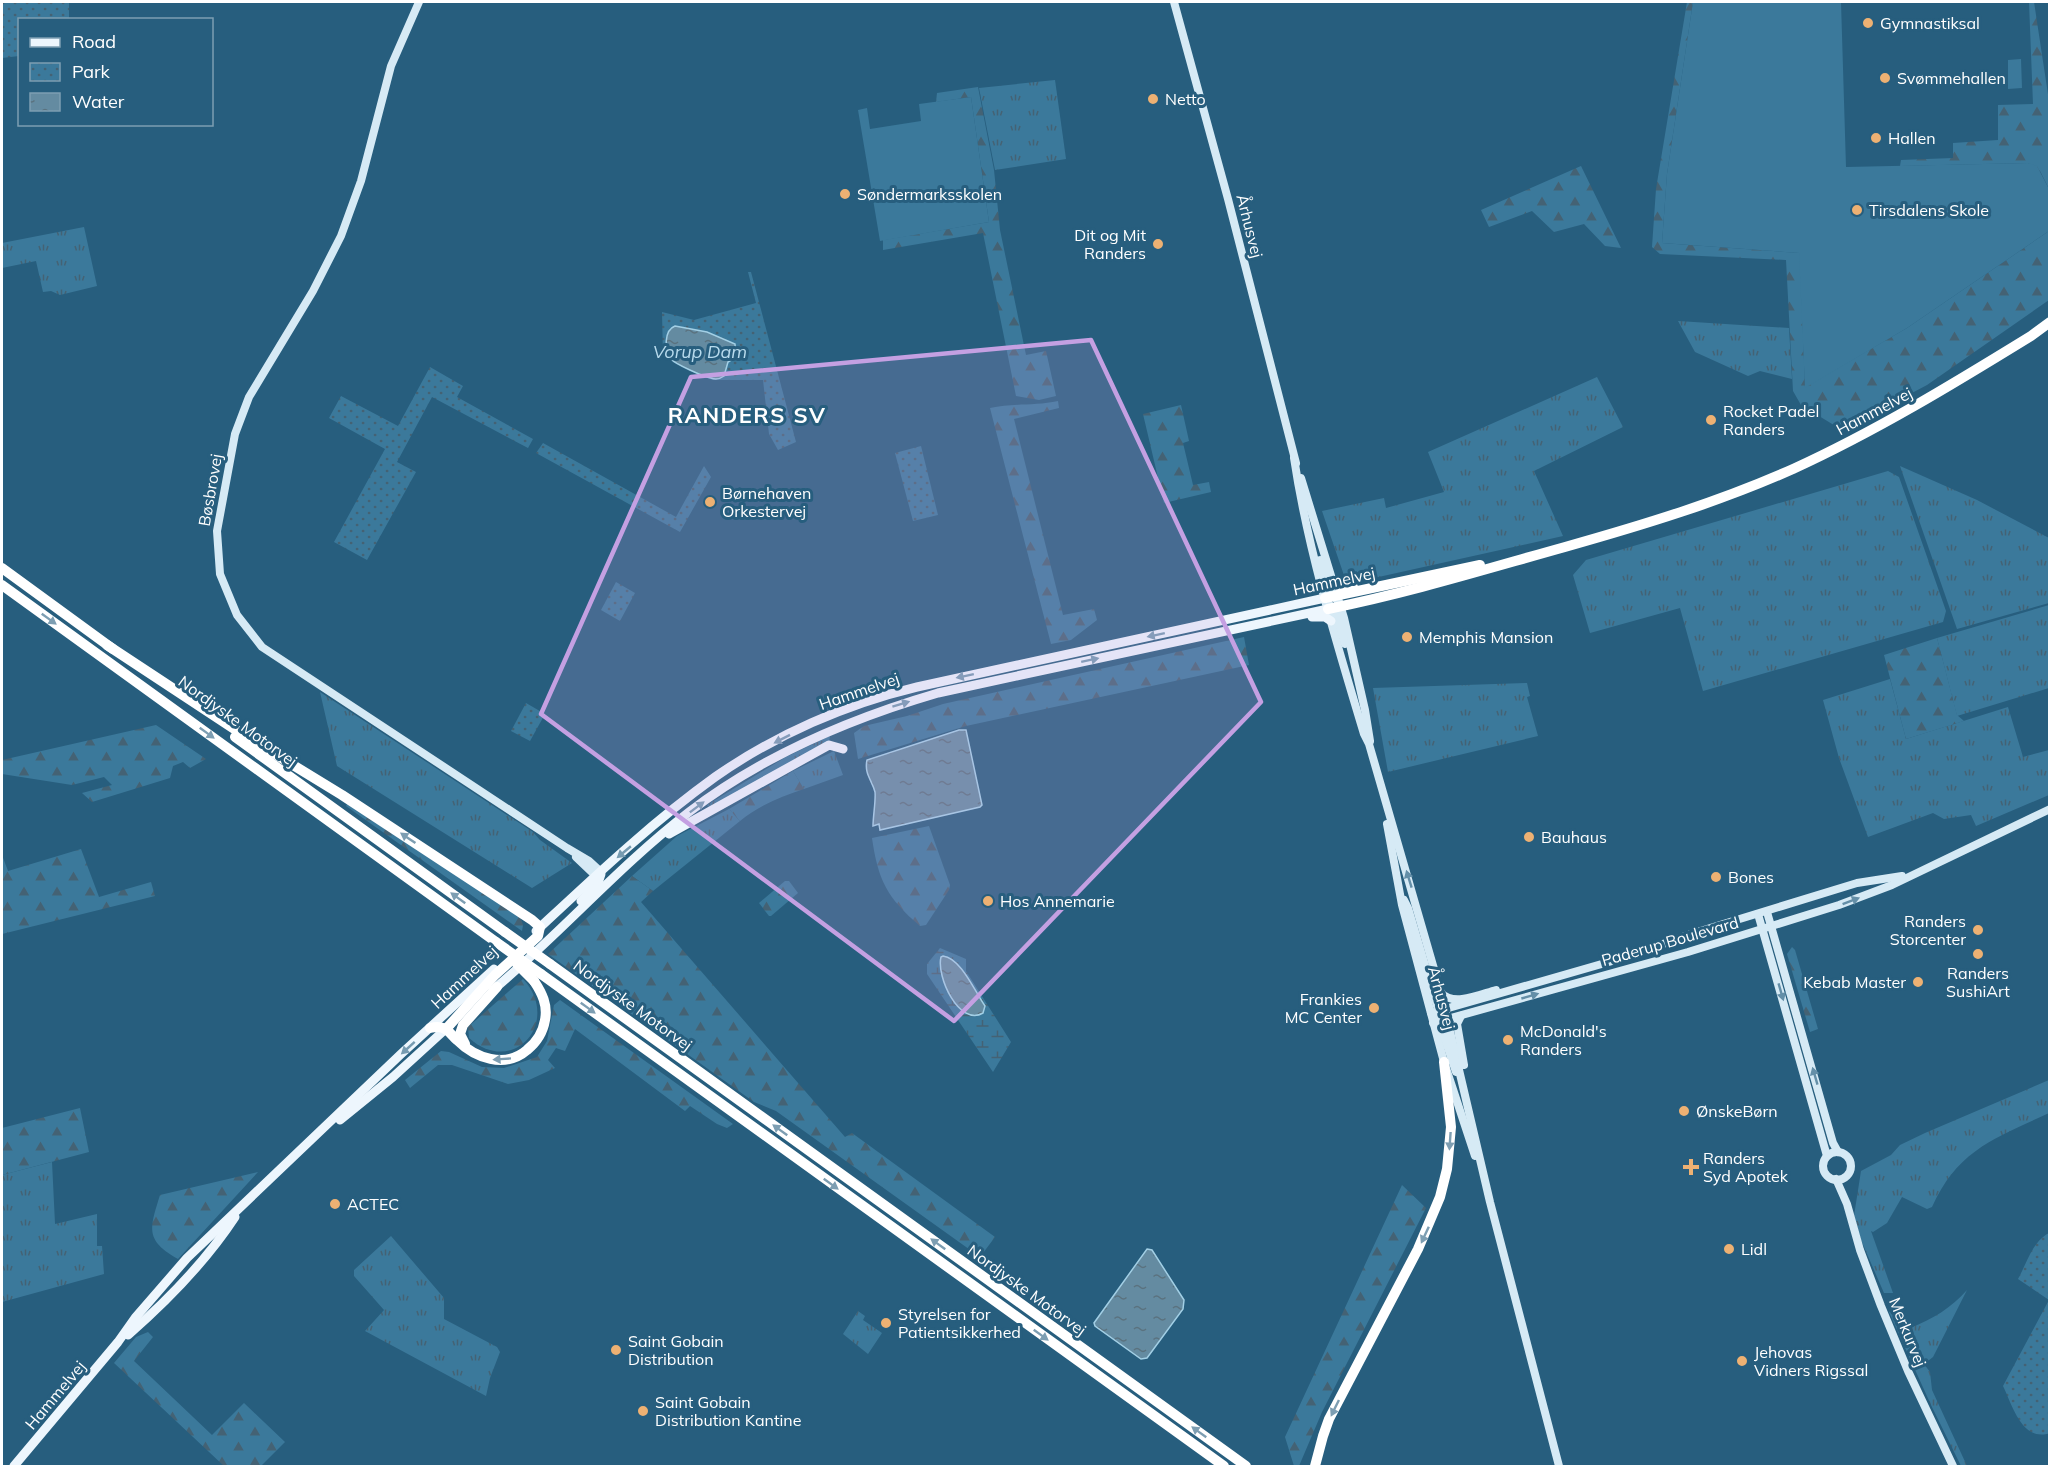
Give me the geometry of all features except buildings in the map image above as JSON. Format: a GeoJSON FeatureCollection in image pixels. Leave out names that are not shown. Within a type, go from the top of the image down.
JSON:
{"type":"FeatureCollection","features":[{"type":"Feature","properties":{"kind":"highway","name":"Hammelvej"},"geometry":{"type":"LineString","coordinates":[[1333,602],[1426,587],[1693,508],[1792,469],[1845,444],[1920,404],[2031,336],[2049,322]]}},
{"type":"Feature","properties":{"kind":"highway","name":"Hammelvej"},"geometry":{"type":"LineString","coordinates":[[1333,602],[1445,573],[1564,547]]}},
{"type":"Feature","properties":{"kind":"highway","name":"Nordjyske Motorvej"},"geometry":{"type":"LineString","coordinates":[[2,568],[1246,1467]]}},
{"type":"Feature","properties":{"kind":"highway","name":"Nordjyske Motorvej"},"geometry":{"type":"LineString","coordinates":[[2,585],[366,847],[494,943],[515,963],[1224,1467]]}},
{"type":"Feature","properties":{"kind":"highway"},"geometry":{"type":"LineString","coordinates":[[107,645],[239,732],[342,795],[540,927],[538,936],[495,975],[446,1029]]}},
{"type":"Feature","properties":{"kind":"highway"},"geometry":{"type":"LineString","coordinates":[[430,1028],[446,1029],[468,1050],[484,1058],[509,1059],[524,1053],[534,1044],[544,1026],[546,1016],[546,1005],[537,978]]}},
{"type":"Feature","properties":{"kind":"highway"},"geometry":{"type":"LineString","coordinates":[[468,1050],[462,1038],[461,1029],[467,1019],[497,987]]}},
{"type":"Feature","properties":{"kind":"highway"},"geometry":{"type":"LineString","coordinates":[[1315,1467],[1329,1419],[1418,1249],[1440,1197],[1447,1169],[1451,1127],[1444,1062]]}},
{"type":"Feature","properties":{"kind":"main road","name":"Hammelvej"},"geometry":{"type":"LineString","coordinates":[[305,1147],[393,1077],[497,987],[651,844],[694,808],[753,770],[813,738],[876,713],[949,691],[1221,631],[1333,602]]}},
{"type":"Feature","properties":{"kind":"main road","name":"Hammelvej"},"geometry":{"type":"LineString","coordinates":[[14,1467],[176,1270],[223,1223],[540,927],[671,813],[727,770],[783,738],[850,707],[917,687],[1333,602]]}},
{"type":"Feature","properties":{"kind":"main road"},"geometry":{"type":"LineString","coordinates":[[651,844],[829,745],[843,748]]}},
{"type":"Feature","properties":{"kind":"main road"},"geometry":{"type":"LineString","coordinates":[[541,945],[594,888],[599,875],[616,876]]}},
{"type":"Feature","properties":{"kind":"main road","name":"Hammelvej"},"geometry":{"type":"LineString","coordinates":[[118,1342],[181,1283],[243,1205]]}},
{"type":"Feature","properties":{"kind":"main road"},"geometry":{"type":"LineString","coordinates":[[181,1283],[183,1272],[223,1223]]}},
{"type":"Feature","properties":{"kind":"main road"},"geometry":{"type":"LineString","coordinates":[[134,1329],[176,1278],[176,1270]]}},
{"type":"Feature","properties":{"kind":"street","name":"Bøsbrovej"},"geometry":{"type":"LineString","coordinates":[[419,2],[391,66],[361,181],[341,236],[313,291],[249,397],[235,434],[217,531],[220,574],[237,615],[262,647],[589,861],[599,875]]}},
{"type":"Feature","properties":{"kind":"street","name":"Århusvej"},"geometry":{"type":"LineString","coordinates":[[1174,2],[1228,199],[1294,458],[1365,710],[1370,744],[1383,798],[1441,993],[1438,1016],[1444,1062],[1490,1202]]}},
{"type":"Feature","properties":{"kind":"street","name":"Århusvej"},"geometry":{"type":"LineString","coordinates":[[1294,458],[1306,520],[1333,602],[1364,734],[1370,744]]}},
{"type":"Feature","properties":{"kind":"street","name":"Århusvej"},"geometry":{"type":"LineString","coordinates":[[1383,798],[1396,884],[1471,1115],[1490,1202],[1559,1467]]}},
{"type":"Feature","properties":{"kind":"street","name":"Paderup Boulevard"},"geometry":{"type":"LineString","coordinates":[[1438,1016],[1461,1016],[1768,928],[1839,905],[1892,885],[2049,809]]}},
{"type":"Feature","properties":{"kind":"street","name":"Paderup Boulevard"},"geometry":{"type":"LineString","coordinates":[[1438,1016],[1857,883],[1911,875]]}},
{"type":"Feature","properties":{"kind":"street"},"geometry":{"type":"LineString","coordinates":[[1763,913],[1768,928],[1833,1143],[1838,1152],[1845,1155],[1850,1163],[1849,1171],[1841,1178],[1831,1178],[1824,1171],[1827,1156],[1768,928]]}},
{"type":"Feature","properties":{"kind":"street"},"geometry":{"type":"LineString","coordinates":[[1441,993],[1447,998],[1456,999],[1582,970]]}},
{"type":"Feature","properties":{"kind":"street"},"geometry":{"type":"LineString","coordinates":[[1461,1016],[1457,1024],[1471,1115]]}},
{"type":"Feature","properties":{"kind":"street"},"geometry":{"type":"LineString","coordinates":[[1827,1156],[1838,1152]]}},
{"type":"Feature","properties":{"kind":"street","name":"Merkurvej"},"geometry":{"type":"LineString","coordinates":[[1841,1178],[1860,1250],[1881,1306],[1908,1371],[1953,1467]]}},
{"type":"Feature","properties":{"kind":"highlighted area"},"geometry":{"type":"Polygon","coordinates":[[[1091,340],[1261,702],[954,1021],[541,714],[691,377],[1091,340]]]}},
{"type":"Feature","properties":{"kind":"green space"},"geometry":{"type":"Polygon","coordinates":[[[2,2],[69,2],[69,18],[18,18],[18,56],[2,58],[2,2]]]}},
{"type":"Feature","properties":{"kind":"green space"},"geometry":{"type":"Polygon","coordinates":[[[1687,2],[1693,2],[1667,174],[1662,243],[1800,253],[1805,387],[1907,328],[2049,231],[2049,300],[1927,385],[1842,430],[1801,405],[1793,391],[1786,260],[1660,254],[1652,247],[1656,189],[1687,2]]]}},
{"type":"Feature","properties":{"kind":"green space","name":"Tirsdalens Skole"},"geometry":{"type":"Polygon","coordinates":[[[1693,2],[1841,2],[1846,167],[2028,163],[2037,166],[2049,189],[2049,231],[1907,328],[1805,388],[1799,253],[1662,243],[1667,174],[1693,2]]]}},
{"type":"Feature","properties":{"kind":"green space"},"geometry":{"type":"Polygon","coordinates":[[[2029,2],[2034,2],[2049,101],[2049,189],[2040,171],[2028,163],[1900,166],[1901,160],[1953,158],[1953,143],[1998,140],[1998,105],[2033,104],[2029,2]]]}},
{"type":"Feature","properties":{"kind":"green space"},"geometry":{"type":"Polygon","coordinates":[[[2021,59],[2022,88],[2008,89],[2008,60],[2021,59]]]}},
{"type":"Feature","properties":{"kind":"green space"},"geometry":{"type":"Polygon","coordinates":[[[1055,80],[1066,159],[995,170],[979,88],[1055,80]]]}},
{"type":"Feature","properties":{"kind":"green space"},"geometry":{"type":"Polygon","coordinates":[[[978,87],[994,170],[1000,230],[1026,355],[1046,351],[1056,396],[1039,400],[1016,396],[983,233],[883,250],[883,240],[989,222],[971,97],[936,102],[937,93],[978,87]]]}},
{"type":"Feature","properties":{"kind":"green space"},"geometry":{"type":"Polygon","coordinates":[[[971,97],[989,222],[880,241],[858,110],[867,108],[870,129],[921,121],[919,104],[971,97]]]}},
{"type":"Feature","properties":{"kind":"green space"},"geometry":{"type":"Polygon","coordinates":[[[1581,166],[1621,248],[1605,246],[1584,224],[1554,232],[1532,211],[1489,227],[1481,210],[1581,166]]]}},
{"type":"Feature","properties":{"kind":"green space"},"geometry":{"type":"Polygon","coordinates":[[[84,227],[97,286],[60,295],[51,291],[43,292],[36,261],[2,268],[2,243],[84,227]]]}},
{"type":"Feature","properties":{"kind":"green space"},"geometry":{"type":"Polygon","coordinates":[[[748,272],[751,272],[796,442],[778,450],[769,434],[763,380],[712,380],[663,356],[662,312],[694,320],[756,303],[748,272]]]}},
{"type":"Feature","properties":{"kind":"green space"},"geometry":{"type":"Polygon","coordinates":[[[1678,321],[1789,328],[1792,379],[1760,371],[1748,376],[1695,352],[1678,321]]]}},
{"type":"Feature","properties":{"kind":"green space"},"geometry":{"type":"Polygon","coordinates":[[[430,367],[463,386],[457,397],[533,439],[528,448],[432,397],[397,462],[416,472],[367,560],[334,542],[385,449],[329,418],[341,396],[398,426],[430,367]]]}},
{"type":"Feature","properties":{"kind":"green space"},"geometry":{"type":"Polygon","coordinates":[[[1597,377],[1623,427],[1534,471],[1563,536],[1347,584],[1322,511],[1384,498],[1386,508],[1444,492],[1428,452],[1597,377]]]}},
{"type":"Feature","properties":{"kind":"green space"},"geometry":{"type":"Polygon","coordinates":[[[1058,401],[1059,408],[1014,419],[1063,615],[1094,609],[1097,620],[1071,640],[1051,644],[990,408],[1058,401]]]}},
{"type":"Feature","properties":{"kind":"green space"},"geometry":{"type":"Polygon","coordinates":[[[1181,405],[1189,441],[1183,443],[1193,485],[1209,482],[1211,492],[1164,503],[1143,414],[1181,405]]]}},
{"type":"Feature","properties":{"kind":"green space"},"geometry":{"type":"Polygon","coordinates":[[[543,443],[676,517],[704,466],[711,477],[680,532],[536,453],[543,443]]]}},
{"type":"Feature","properties":{"kind":"green space"},"geometry":{"type":"Polygon","coordinates":[[[921,446],[938,515],[913,521],[895,453],[921,446]]]}},
{"type":"Feature","properties":{"kind":"green space"},"geometry":{"type":"Polygon","coordinates":[[[1900,466],[1977,500],[2049,538],[2049,603],[1957,629],[1900,466]]]}},
{"type":"Feature","properties":{"kind":"green space"},"geometry":{"type":"Polygon","coordinates":[[[1888,471],[1899,477],[1946,611],[1943,622],[1703,691],[1680,608],[1590,633],[1573,575],[1586,560],[1888,471]]]}},
{"type":"Feature","properties":{"kind":"green space"},"geometry":{"type":"Polygon","coordinates":[[[616,582],[635,593],[620,621],[601,610],[616,582]]]}},
{"type":"Feature","properties":{"kind":"green space"},"geometry":{"type":"Polygon","coordinates":[[[2049,605],[2049,688],[1957,716],[1937,638],[2049,605]]]}},
{"type":"Feature","properties":{"kind":"green space"},"geometry":{"type":"Polygon","coordinates":[[[1244,637],[1249,665],[966,726],[858,759],[854,733],[864,726],[907,716],[943,704],[1244,637]]]}},
{"type":"Feature","properties":{"kind":"green space"},"geometry":{"type":"Polygon","coordinates":[[[1937,638],[1957,715],[1964,721],[1906,739],[1884,655],[1937,638]]]}},
{"type":"Feature","properties":{"kind":"green space"},"geometry":{"type":"Polygon","coordinates":[[[1890,679],[1906,739],[2008,707],[2023,757],[2049,750],[2049,795],[1976,826],[1971,815],[1944,819],[1933,813],[1868,837],[1839,758],[1823,700],[1890,679]]]}},
{"type":"Feature","properties":{"kind":"green space"},"geometry":{"type":"Polygon","coordinates":[[[1527,683],[1530,696],[1527,697],[1538,736],[1388,772],[1373,688],[1527,683]]]}},
{"type":"Feature","properties":{"kind":"green space"},"geometry":{"type":"Polygon","coordinates":[[[320,692],[533,832],[540,840],[572,863],[532,888],[337,766],[320,692]]]}},
{"type":"Feature","properties":{"kind":"green space"},"geometry":{"type":"Polygon","coordinates":[[[526,703],[545,714],[530,741],[511,731],[526,703]]]}},
{"type":"Feature","properties":{"kind":"green space"},"geometry":{"type":"Polygon","coordinates":[[[156,725],[206,759],[190,768],[183,762],[173,766],[170,778],[92,802],[82,793],[112,785],[104,777],[72,785],[2,774],[2,760],[156,725]]]}},
{"type":"Feature","properties":{"kind":"green space"},"geometry":{"type":"Polygon","coordinates":[[[830,736],[829,742],[710,808],[707,805],[786,757],[830,736]]]}},
{"type":"Feature","properties":{"kind":"green space"},"geometry":{"type":"Polygon","coordinates":[[[834,751],[843,775],[804,789],[793,771],[834,751]]]}},
{"type":"Feature","properties":{"kind":"green space"},"geometry":{"type":"Polygon","coordinates":[[[793,771],[804,789],[763,806],[740,821],[729,809],[793,771]]]}},
{"type":"Feature","properties":{"kind":"green space"},"geometry":{"type":"Polygon","coordinates":[[[347,804],[520,917],[523,925],[522,931],[346,806],[347,804]]]}},
{"type":"Feature","properties":{"kind":"green space"},"geometry":{"type":"Polygon","coordinates":[[[729,809],[740,821],[653,891],[632,876],[677,836],[729,809]]]}},
{"type":"Feature","properties":{"kind":"green space"},"geometry":{"type":"Polygon","coordinates":[[[929,826],[950,885],[926,925],[920,926],[899,906],[886,887],[877,866],[872,838],[929,826]]]}},
{"type":"Feature","properties":{"kind":"green space"},"geometry":{"type":"Polygon","coordinates":[[[81,849],[99,897],[151,882],[155,896],[2,934],[2,855],[8,871],[81,849]]]}},
{"type":"Feature","properties":{"kind":"green space"},"geometry":{"type":"Polygon","coordinates":[[[632,876],[653,891],[641,902],[845,1137],[852,1133],[995,1237],[980,1257],[776,1111],[754,1102],[548,954],[632,876]]]}},
{"type":"Feature","properties":{"kind":"green space"},"geometry":{"type":"Polygon","coordinates":[[[785,881],[789,881],[798,893],[769,916],[759,903],[785,881]]]}},
{"type":"Feature","properties":{"kind":"green space"},"geometry":{"type":"Polygon","coordinates":[[[1792,947],[1795,950],[1818,1029],[1810,1032],[1787,954],[1792,947]]]}},
{"type":"Feature","properties":{"kind":"green space"},"geometry":{"type":"Polygon","coordinates":[[[940,948],[966,959],[966,971],[1011,1042],[993,1072],[927,974],[927,964],[940,948]]]}},
{"type":"Feature","properties":{"kind":"green space"},"geometry":{"type":"Polygon","coordinates":[[[523,979],[534,995],[537,1012],[535,1027],[528,1039],[516,1048],[502,1052],[486,1049],[469,1038],[468,1027],[523,979]]]}},
{"type":"Feature","properties":{"kind":"green space"},"geometry":{"type":"Polygon","coordinates":[[[560,1000],[733,1124],[727,1128],[717,1124],[690,1106],[685,1111],[575,1029],[565,1051],[556,1048],[548,1060],[555,1068],[529,1080],[508,1084],[452,1065],[438,1065],[410,1088],[405,1080],[441,1051],[449,1052],[482,1067],[504,1068],[537,1057],[547,1041],[554,1005],[560,1000]]]}},
{"type":"Feature","properties":{"kind":"green space"},"geometry":{"type":"Polygon","coordinates":[[[2049,1080],[2049,1113],[1996,1138],[1966,1158],[1942,1187],[1932,1207],[1927,1209],[1902,1197],[1887,1223],[1871,1231],[1893,1293],[1884,1293],[1861,1240],[1854,1216],[1861,1171],[1891,1155],[1900,1145],[2049,1080]]]}},
{"type":"Feature","properties":{"kind":"green space"},"geometry":{"type":"Polygon","coordinates":[[[80,1108],[89,1152],[2,1175],[2,1128],[80,1108]]]}},
{"type":"Feature","properties":{"kind":"green space"},"geometry":{"type":"Polygon","coordinates":[[[52,1162],[55,1224],[97,1214],[97,1246],[102,1246],[104,1274],[2,1302],[2,1175],[52,1162]]]}},
{"type":"Feature","properties":{"kind":"green space"},"geometry":{"type":"Polygon","coordinates":[[[258,1172],[178,1259],[159,1246],[152,1232],[152,1225],[160,1195],[258,1172]]]}},
{"type":"Feature","properties":{"kind":"green space"},"geometry":{"type":"Polygon","coordinates":[[[1402,1185],[1426,1208],[1322,1412],[1299,1466],[1294,1466],[1285,1437],[1402,1185]]]}},
{"type":"Feature","properties":{"kind":"green space"},"geometry":{"type":"Polygon","coordinates":[[[2049,1233],[2050,1433],[2040,1435],[2025,1427],[2019,1420],[2003,1386],[2049,1300],[2018,1279],[2034,1247],[2049,1233]]]}},
{"type":"Feature","properties":{"kind":"green space"},"geometry":{"type":"Polygon","coordinates":[[[391,1236],[444,1298],[444,1319],[497,1347],[500,1352],[486,1396],[365,1331],[384,1310],[354,1276],[354,1270],[391,1236]]]}},
{"type":"Feature","properties":{"kind":"green space"},"geometry":{"type":"Polygon","coordinates":[[[1967,1290],[1933,1357],[1924,1364],[1930,1372],[1932,1390],[1967,1466],[1961,1466],[1889,1312],[1901,1306],[1910,1328],[1941,1312],[1967,1290]]]}},
{"type":"Feature","properties":{"kind":"green space"},"geometry":{"type":"Polygon","coordinates":[[[858,1311],[865,1316],[863,1320],[882,1333],[868,1354],[843,1334],[858,1311]]]}},
{"type":"Feature","properties":{"kind":"green space"},"geometry":{"type":"Polygon","coordinates":[[[148,1332],[153,1337],[134,1361],[212,1435],[244,1403],[285,1442],[261,1466],[224,1466],[114,1363],[136,1337],[148,1332]]]}},
{"type":"Feature","properties":{"kind":"water","name":"Vorup Dam"},"geometry":{"type":"Polygon","coordinates":[[[675,326],[707,332],[735,344],[736,357],[728,362],[724,376],[716,379],[707,377],[671,359],[666,341],[671,328],[675,326]]]}},
{"type":"Feature","properties":{"kind":"water"},"geometry":{"type":"Polygon","coordinates":[[[959,730],[966,730],[982,805],[880,830],[879,824],[873,826],[875,792],[867,773],[867,760],[959,730]]]}},
{"type":"Feature","properties":{"kind":"water"},"geometry":{"type":"Polygon","coordinates":[[[943,956],[950,958],[962,969],[985,1006],[983,1013],[974,1015],[966,1013],[951,997],[942,976],[940,965],[943,956]]]}},
{"type":"Feature","properties":{"kind":"water"},"geometry":{"type":"Polygon","coordinates":[[[1147,1249],[1152,1250],[1184,1300],[1183,1309],[1147,1358],[1141,1359],[1094,1323],[1147,1249]]]}},
{"type":"Feature","properties":{"kind":"place","name":"Gymnastiksal"},"geometry":{"type":"Point","coordinates":[1868,23]}},
{"type":"Feature","properties":{"kind":"place","name":"Svømmehallen"},"geometry":{"type":"Point","coordinates":[1885,78]}},
{"type":"Feature","properties":{"kind":"place","name":"Netto"},"geometry":{"type":"Point","coordinates":[1153,99]}},
{"type":"Feature","properties":{"kind":"place","name":"Hallen"},"geometry":{"type":"Point","coordinates":[1876,138]}},
{"type":"Feature","properties":{"kind":"place","name":"Søndermarksskolen"},"geometry":{"type":"Point","coordinates":[845,194]}},
{"type":"Feature","properties":{"kind":"place","name":"Tirsdalens Skole"},"geometry":{"type":"Point","coordinates":[1857,210]}},
{"type":"Feature","properties":{"kind":"place","name":"Dit og Mit Randers"},"geometry":{"type":"Point","coordinates":[1158,244]}},
{"type":"Feature","properties":{"kind":"place","name":"Rocket Padel Randers"},"geometry":{"type":"Point","coordinates":[1711,420]}},
{"type":"Feature","properties":{"kind":"place","name":"Børnehaven Orkestervej"},"geometry":{"type":"Point","coordinates":[710,502]}},
{"type":"Feature","properties":{"kind":"place","name":"Memphis Mansion"},"geometry":{"type":"Point","coordinates":[1407,637]}},
{"type":"Feature","properties":{"kind":"place","name":"Bauhaus"},"geometry":{"type":"Point","coordinates":[1529,837]}},
{"type":"Feature","properties":{"kind":"place","name":"Bones"},"geometry":{"type":"Point","coordinates":[1716,877]}},
{"type":"Feature","properties":{"kind":"place","name":"Hos Annemarie"},"geometry":{"type":"Point","coordinates":[988,901]}},
{"type":"Feature","properties":{"kind":"place","name":"Randers Storcenter"},"geometry":{"type":"Point","coordinates":[1978,930]}},
{"type":"Feature","properties":{"kind":"place","name":"Randers SushiArt"},"geometry":{"type":"Point","coordinates":[1978,954]}},
{"type":"Feature","properties":{"kind":"place","name":"Kebab Master"},"geometry":{"type":"Point","coordinates":[1918,982]}},
{"type":"Feature","properties":{"kind":"place","name":"Frankies MC Center"},"geometry":{"type":"Point","coordinates":[1374,1008]}},
{"type":"Feature","properties":{"kind":"place","name":"McDonald's Randers"},"geometry":{"type":"Point","coordinates":[1508,1040]}},
{"type":"Feature","properties":{"kind":"place","name":"ØnskeBørn"},"geometry":{"type":"Point","coordinates":[1684,1111]}},
{"type":"Feature","properties":{"kind":"place","name":"Randers Syd Apotek"},"geometry":{"type":"Point","coordinates":[1691,1167]}},
{"type":"Feature","properties":{"kind":"place","name":"ACTEC"},"geometry":{"type":"Point","coordinates":[335,1204]}},
{"type":"Feature","properties":{"kind":"place","name":"Lidl"},"geometry":{"type":"Point","coordinates":[1729,1249]}},
{"type":"Feature","properties":{"kind":"place","name":"Styrelsen for Patientsikkerhed"},"geometry":{"type":"Point","coordinates":[886,1323]}},
{"type":"Feature","properties":{"kind":"place","name":"Saint Gobain Distribution"},"geometry":{"type":"Point","coordinates":[616,1350]}},
{"type":"Feature","properties":{"kind":"place","name":"Jehovas Vidners Rigssal"},"geometry":{"type":"Point","coordinates":[1742,1361]}},
{"type":"Feature","properties":{"kind":"place","name":"Saint Gobain Distribution Kantine"},"geometry":{"type":"Point","coordinates":[643,1411]}},
{"type":"Feature","properties":{"kind":"district","name":"RANDERS SV"},"geometry":{"type":"Point","coordinates":[747,415]}}]}
